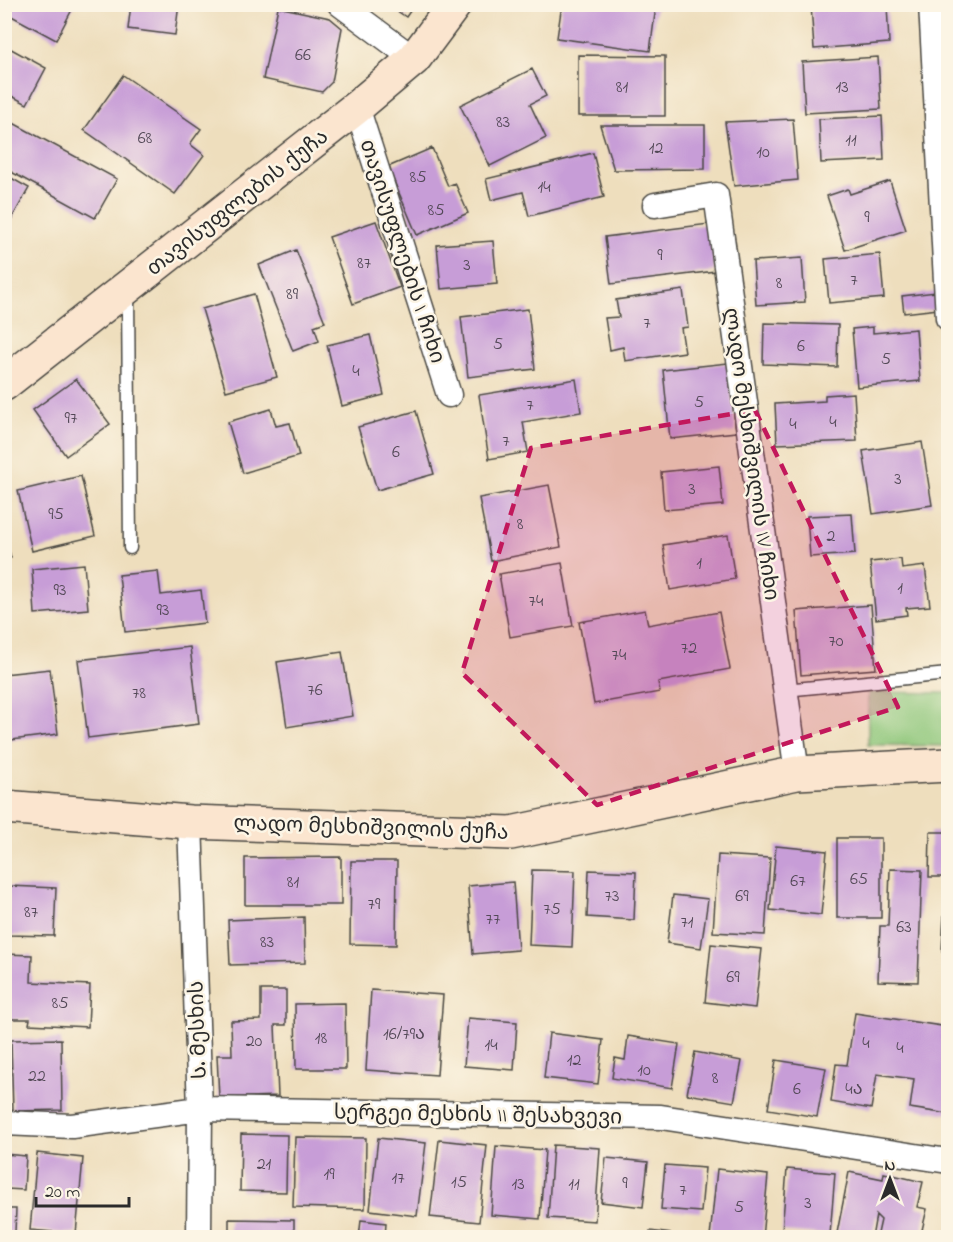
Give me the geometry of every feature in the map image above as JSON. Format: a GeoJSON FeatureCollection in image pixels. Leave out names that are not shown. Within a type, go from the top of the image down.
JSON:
{"type":"FeatureCollection","features":[{"type":"Feature","properties":{"kind":"street"},"geometry":{"type":"LineString","coordinates":[[340,4],[414,59]]}},
{"type":"Feature","properties":{"kind":"street","name":"თავისუფლების ქუჩა"},"geometry":{"type":"LineString","coordinates":[[4,384],[357,107],[414,59],[454,4]]}},
{"type":"Feature","properties":{"kind":"street"},"geometry":{"type":"LineString","coordinates":[[932,4],[948,318]]}},
{"type":"Feature","properties":{"kind":"street","name":"თავისუფლების I ჩიხი"},"geometry":{"type":"LineString","coordinates":[[357,107],[449,395]]}},
{"type":"Feature","properties":{"kind":"street","name":"ლადო მესხიშვილის IV ჩიხი"},"geometry":{"type":"LineString","coordinates":[[655,205],[716,195],[797,773]]}},
{"type":"Feature","properties":{"kind":"street","name":"ლადო მესხიშვილის ქუჩა"},"geometry":{"type":"LineString","coordinates":[[4,807],[190,822],[511,833],[797,773],[948,765]]}},
{"type":"Feature","properties":{"kind":"street","name":"Ს. Მესხის"},"geometry":{"type":"LineString","coordinates":[[190,822],[200,1109],[199,1238]]}},
{"type":"Feature","properties":{"kind":"street","name":"სერგეი მესხის II შესახვევი"},"geometry":{"type":"LineString","coordinates":[[4,1123],[72,1126],[200,1109],[661,1117],[948,1161]]}},
{"type":"Feature","properties":{"kind":"lane"},"geometry":{"type":"LineString","coordinates":[[128,288],[129,548]]}},
{"type":"Feature","properties":{"kind":"lane"},"geometry":{"type":"LineString","coordinates":[[785,690],[948,674]]}},
{"type":"Feature","properties":{"kind":"highlighted area"},"geometry":{"type":"Polygon","coordinates":[[[755,410],[898,707],[597,805],[462,673],[531,448],[755,410]]]}},
{"type":"Feature","properties":{"kind":"green space"},"geometry":{"type":"Polygon","coordinates":[[[868,692],[948,693],[948,746],[868,745],[868,692]]]}},
{"type":"Feature","properties":{"kind":"building"},"geometry":{"type":"Polygon","coordinates":[[[4,4],[75,4],[56,40],[4,12],[4,4]]]}},
{"type":"Feature","properties":{"kind":"building"},"geometry":{"type":"Polygon","coordinates":[[[131,4],[179,4],[175,35],[128,29],[131,4]]]}},
{"type":"Feature","properties":{"kind":"building"},"geometry":{"type":"Polygon","coordinates":[[[387,4],[415,4],[406,17],[387,4]]]}},
{"type":"Feature","properties":{"kind":"building"},"geometry":{"type":"Polygon","coordinates":[[[562,4],[656,6],[650,51],[557,38],[562,4]]]}},
{"type":"Feature","properties":{"kind":"building"},"geometry":{"type":"Polygon","coordinates":[[[811,5],[887,5],[889,43],[814,49],[811,5]]]}},
{"type":"Feature","properties":{"kind":"building"},"geometry":{"type":"Polygon","coordinates":[[[278,7],[330,18],[342,28],[332,82],[322,92],[263,79],[278,7]]]}},
{"type":"Feature","properties":{"kind":"building"},"geometry":{"type":"Polygon","coordinates":[[[4,45],[46,68],[27,104],[4,92],[4,45]]]}},
{"type":"Feature","properties":{"kind":"building"},"geometry":{"type":"Polygon","coordinates":[[[578,55],[665,56],[665,116],[578,116],[578,55]]]}},
{"type":"Feature","properties":{"kind":"building"},"geometry":{"type":"Polygon","coordinates":[[[878,57],[881,109],[805,113],[802,62],[878,57]]]}},
{"type":"Feature","properties":{"kind":"building"},"geometry":{"type":"Polygon","coordinates":[[[532,69],[546,96],[530,104],[546,138],[490,166],[460,105],[532,69]]]}},
{"type":"Feature","properties":{"kind":"building"},"geometry":{"type":"Polygon","coordinates":[[[123,75],[201,129],[190,144],[204,155],[175,194],[84,130],[123,75]]]}},
{"type":"Feature","properties":{"kind":"building"},"geometry":{"type":"Polygon","coordinates":[[[882,116],[884,160],[821,163],[819,119],[882,116]]]}},
{"type":"Feature","properties":{"kind":"building"},"geometry":{"type":"Polygon","coordinates":[[[4,118],[117,179],[95,218],[4,168],[4,118]]]}},
{"type":"Feature","properties":{"kind":"building"},"geometry":{"type":"Polygon","coordinates":[[[793,119],[798,180],[734,186],[725,122],[793,119]]]}},
{"type":"Feature","properties":{"kind":"building"},"geometry":{"type":"Polygon","coordinates":[[[600,125],[705,125],[705,169],[614,170],[600,125]]]}},
{"type":"Feature","properties":{"kind":"building"},"geometry":{"type":"Polygon","coordinates":[[[432,148],[448,186],[455,183],[468,213],[417,235],[388,167],[432,148]]]}},
{"type":"Feature","properties":{"kind":"building"},"geometry":{"type":"Polygon","coordinates":[[[593,153],[604,197],[529,216],[523,192],[491,200],[486,179],[593,153]]]}},
{"type":"Feature","properties":{"kind":"building"},"geometry":{"type":"Polygon","coordinates":[[[4,174],[29,188],[4,232],[4,174]]]}},
{"type":"Feature","properties":{"kind":"building"},"geometry":{"type":"Polygon","coordinates":[[[890,181],[906,230],[845,250],[827,196],[848,189],[850,194],[890,181]]]}},
{"type":"Feature","properties":{"kind":"building"},"geometry":{"type":"Polygon","coordinates":[[[376,221],[400,287],[353,304],[329,237],[376,221]]]}},
{"type":"Feature","properties":{"kind":"building"},"geometry":{"type":"Polygon","coordinates":[[[709,224],[715,271],[611,284],[605,237],[709,224]]]}},
{"type":"Feature","properties":{"kind":"building"},"geometry":{"type":"Polygon","coordinates":[[[493,241],[497,284],[441,289],[437,245],[493,241]]]}},
{"type":"Feature","properties":{"kind":"building"},"geometry":{"type":"Polygon","coordinates":[[[296,250],[325,322],[314,326],[319,341],[293,351],[259,265],[296,250]]]}},
{"type":"Feature","properties":{"kind":"building"},"geometry":{"type":"Polygon","coordinates":[[[880,254],[884,298],[829,303],[825,259],[880,254]]]}},
{"type":"Feature","properties":{"kind":"building"},"geometry":{"type":"Polygon","coordinates":[[[802,258],[805,302],[756,305],[753,261],[802,258]]]}},
{"type":"Feature","properties":{"kind":"building"},"geometry":{"type":"Polygon","coordinates":[[[683,290],[688,327],[681,328],[685,352],[625,361],[623,347],[610,350],[605,318],[619,317],[616,300],[683,290]]]}},
{"type":"Feature","properties":{"kind":"building"},"geometry":{"type":"Polygon","coordinates":[[[936,292],[938,309],[904,313],[902,296],[936,292]]]}},
{"type":"Feature","properties":{"kind":"building"},"geometry":{"type":"Polygon","coordinates":[[[254,294],[277,377],[226,391],[202,309],[254,294]]]}},
{"type":"Feature","properties":{"kind":"building"},"geometry":{"type":"Polygon","coordinates":[[[528,309],[535,369],[468,377],[461,317],[528,309]]]}},
{"type":"Feature","properties":{"kind":"building"},"geometry":{"type":"Polygon","coordinates":[[[764,323],[838,325],[837,367],[763,364],[764,323]]]}},
{"type":"Feature","properties":{"kind":"building"},"geometry":{"type":"Polygon","coordinates":[[[873,327],[873,333],[916,329],[920,381],[857,387],[852,329],[873,327]]]}},
{"type":"Feature","properties":{"kind":"building"},"geometry":{"type":"Polygon","coordinates":[[[370,335],[384,395],[342,406],[327,345],[370,335]]]}},
{"type":"Feature","properties":{"kind":"building"},"geometry":{"type":"Polygon","coordinates":[[[728,363],[736,432],[670,439],[663,370],[728,363]]]}},
{"type":"Feature","properties":{"kind":"building"},"geometry":{"type":"Polygon","coordinates":[[[76,379],[110,424],[66,456],[33,410],[76,379]]]}},
{"type":"Feature","properties":{"kind":"building"},"geometry":{"type":"Polygon","coordinates":[[[576,379],[581,412],[523,422],[528,452],[489,459],[479,395],[576,379]]]}},
{"type":"Feature","properties":{"kind":"building"},"geometry":{"type":"Polygon","coordinates":[[[854,393],[857,441],[777,444],[775,404],[825,401],[825,395],[854,393]]]}},
{"type":"Feature","properties":{"kind":"building"},"geometry":{"type":"Polygon","coordinates":[[[271,409],[276,426],[290,423],[299,456],[243,473],[228,422],[271,409]]]}},
{"type":"Feature","properties":{"kind":"building"},"geometry":{"type":"Polygon","coordinates":[[[416,411],[434,474],[377,490],[358,427],[416,411]]]}},
{"type":"Feature","properties":{"kind":"building"},"geometry":{"type":"Polygon","coordinates":[[[922,442],[932,505],[873,514],[863,451],[922,442]]]}},
{"type":"Feature","properties":{"kind":"building"},"geometry":{"type":"Polygon","coordinates":[[[719,466],[723,505],[664,510],[661,472],[719,466]]]}},
{"type":"Feature","properties":{"kind":"building"},"geometry":{"type":"Polygon","coordinates":[[[81,476],[95,536],[32,551],[18,491],[81,476]]]}},
{"type":"Feature","properties":{"kind":"building"},"geometry":{"type":"Polygon","coordinates":[[[549,485],[561,547],[491,561],[479,498],[549,485]]]}},
{"type":"Feature","properties":{"kind":"building"},"geometry":{"type":"Polygon","coordinates":[[[852,514],[855,554],[810,557],[807,516],[852,514]]]}},
{"type":"Feature","properties":{"kind":"building"},"geometry":{"type":"Polygon","coordinates":[[[4,532],[11,558],[4,559],[4,532]]]}},
{"type":"Feature","properties":{"kind":"building"},"geometry":{"type":"Polygon","coordinates":[[[728,535],[735,579],[670,590],[663,545],[728,535]]]}},
{"type":"Feature","properties":{"kind":"building"},"geometry":{"type":"Polygon","coordinates":[[[901,559],[902,569],[925,566],[930,606],[906,608],[907,615],[876,619],[870,562],[901,559]]]}},
{"type":"Feature","properties":{"kind":"building"},"geometry":{"type":"Polygon","coordinates":[[[562,563],[573,626],[510,637],[499,574],[562,563]]]}},
{"type":"Feature","properties":{"kind":"building"},"geometry":{"type":"Polygon","coordinates":[[[84,564],[88,609],[35,614],[32,569],[84,564]]]}},
{"type":"Feature","properties":{"kind":"building"},"geometry":{"type":"Polygon","coordinates":[[[158,571],[161,595],[201,590],[205,623],[125,632],[119,575],[158,571]]]}},
{"type":"Feature","properties":{"kind":"building"},"geometry":{"type":"Polygon","coordinates":[[[871,605],[876,669],[801,675],[796,611],[871,605]]]}},
{"type":"Feature","properties":{"kind":"building"},"geometry":{"type":"Polygon","coordinates":[[[645,610],[648,625],[719,612],[730,669],[658,682],[660,692],[594,704],[579,622],[645,610]]]}},
{"type":"Feature","properties":{"kind":"building"},"geometry":{"type":"Polygon","coordinates":[[[190,647],[199,724],[88,738],[78,660],[190,647]]]}},
{"type":"Feature","properties":{"kind":"building"},"geometry":{"type":"Polygon","coordinates":[[[342,652],[353,716],[287,727],[277,662],[342,652]]]}},
{"type":"Feature","properties":{"kind":"building"},"geometry":{"type":"Polygon","coordinates":[[[50,669],[58,734],[4,741],[4,674],[50,669]]]}},
{"type":"Feature","properties":{"kind":"building"},"geometry":{"type":"Polygon","coordinates":[[[930,832],[948,832],[948,877],[929,877],[930,832]]]}},
{"type":"Feature","properties":{"kind":"building"},"geometry":{"type":"Polygon","coordinates":[[[837,838],[881,838],[881,918],[837,918],[837,838]]]}},
{"type":"Feature","properties":{"kind":"building"},"geometry":{"type":"Polygon","coordinates":[[[776,846],[827,851],[821,915],[770,910],[776,846]]]}},
{"type":"Feature","properties":{"kind":"building"},"geometry":{"type":"Polygon","coordinates":[[[718,855],[770,858],[765,935],[713,932],[718,855]]]}},
{"type":"Feature","properties":{"kind":"building"},"geometry":{"type":"Polygon","coordinates":[[[341,857],[341,905],[245,905],[245,858],[341,857]]]}},
{"type":"Feature","properties":{"kind":"building"},"geometry":{"type":"Polygon","coordinates":[[[351,861],[397,861],[396,945],[350,944],[351,861]]]}},
{"type":"Feature","properties":{"kind":"building"},"geometry":{"type":"Polygon","coordinates":[[[890,869],[922,870],[918,982],[878,981],[880,926],[888,926],[890,869]]]}},
{"type":"Feature","properties":{"kind":"building"},"geometry":{"type":"Polygon","coordinates":[[[532,870],[575,871],[572,947],[529,945],[532,870]]]}},
{"type":"Feature","properties":{"kind":"building"},"geometry":{"type":"Polygon","coordinates":[[[589,870],[636,872],[634,920],[587,917],[589,870]]]}},
{"type":"Feature","properties":{"kind":"building"},"geometry":{"type":"Polygon","coordinates":[[[513,882],[518,950],[473,954],[468,886],[513,882]]]}},
{"type":"Feature","properties":{"kind":"building"},"geometry":{"type":"Polygon","coordinates":[[[9,886],[56,888],[54,936],[7,935],[9,886]]]}},
{"type":"Feature","properties":{"kind":"building"},"geometry":{"type":"Polygon","coordinates":[[[673,895],[708,899],[701,948],[667,943],[673,895]]]}},
{"type":"Feature","properties":{"kind":"building"},"geometry":{"type":"Polygon","coordinates":[[[945,896],[948,897],[948,952],[942,951],[945,896]]]}},
{"type":"Feature","properties":{"kind":"building"},"geometry":{"type":"Polygon","coordinates":[[[304,917],[305,963],[230,965],[228,920],[304,917]]]}},
{"type":"Feature","properties":{"kind":"building"},"geometry":{"type":"Polygon","coordinates":[[[711,944],[762,949],[755,1008],[705,1002],[711,944]]]}},
{"type":"Feature","properties":{"kind":"building"},"geometry":{"type":"Polygon","coordinates":[[[4,954],[32,955],[31,982],[90,985],[88,1027],[29,1024],[30,1019],[4,1019],[4,954]]]}},
{"type":"Feature","properties":{"kind":"building"},"geometry":{"type":"Polygon","coordinates":[[[261,990],[286,990],[286,1025],[275,1025],[278,1096],[219,1098],[217,1055],[232,1055],[231,1021],[261,1020],[261,990]]]}},
{"type":"Feature","properties":{"kind":"building"},"geometry":{"type":"Polygon","coordinates":[[[371,990],[443,995],[437,1075],[366,1070],[371,990]]]}},
{"type":"Feature","properties":{"kind":"building"},"geometry":{"type":"Polygon","coordinates":[[[345,1003],[346,1069],[296,1069],[295,1004],[345,1003]]]}},
{"type":"Feature","properties":{"kind":"building"},"geometry":{"type":"Polygon","coordinates":[[[855,1013],[948,1027],[948,1114],[910,1108],[914,1079],[877,1074],[871,1109],[831,1102],[836,1064],[847,1065],[855,1013]]]}},
{"type":"Feature","properties":{"kind":"building"},"geometry":{"type":"Polygon","coordinates":[[[468,1018],[517,1022],[514,1070],[464,1066],[468,1018]]]}},
{"type":"Feature","properties":{"kind":"building"},"geometry":{"type":"Polygon","coordinates":[[[549,1033],[603,1040],[598,1084],[544,1078],[549,1033]]]}},
{"type":"Feature","properties":{"kind":"building"},"geometry":{"type":"Polygon","coordinates":[[[628,1036],[679,1044],[672,1088],[612,1078],[615,1058],[625,1060],[628,1036]]]}},
{"type":"Feature","properties":{"kind":"building"},"geometry":{"type":"Polygon","coordinates":[[[61,1039],[62,1110],[13,1111],[11,1040],[61,1039]]]}},
{"type":"Feature","properties":{"kind":"building"},"geometry":{"type":"Polygon","coordinates":[[[695,1052],[742,1061],[734,1102],[687,1094],[695,1052]]]}},
{"type":"Feature","properties":{"kind":"building"},"geometry":{"type":"Polygon","coordinates":[[[776,1060],[826,1068],[817,1117],[768,1109],[776,1060]]]}},
{"type":"Feature","properties":{"kind":"building"},"geometry":{"type":"Polygon","coordinates":[[[241,1134],[287,1135],[286,1192],[240,1191],[241,1134]]]}},
{"type":"Feature","properties":{"kind":"building"},"geometry":{"type":"Polygon","coordinates":[[[295,1137],[366,1138],[365,1209],[293,1207],[295,1137]]]}},
{"type":"Feature","properties":{"kind":"building"},"geometry":{"type":"Polygon","coordinates":[[[378,1138],[426,1143],[417,1216],[370,1210],[378,1138]]]}},
{"type":"Feature","properties":{"kind":"building"},"geometry":{"type":"Polygon","coordinates":[[[439,1140],[487,1145],[479,1222],[430,1217],[439,1140]]]}},
{"type":"Feature","properties":{"kind":"building"},"geometry":{"type":"Polygon","coordinates":[[[553,1145],[600,1148],[595,1221],[548,1218],[553,1145]]]}},
{"type":"Feature","properties":{"kind":"building"},"geometry":{"type":"Polygon","coordinates":[[[496,1146],[545,1150],[540,1219],[491,1215],[496,1146]]]}},
{"type":"Feature","properties":{"kind":"building"},"geometry":{"type":"Polygon","coordinates":[[[37,1153],[83,1158],[76,1234],[30,1230],[37,1153]]]}},
{"type":"Feature","properties":{"kind":"building"},"geometry":{"type":"Polygon","coordinates":[[[4,1154],[26,1156],[24,1190],[7,1189],[6,1208],[4,1154]]]}},
{"type":"Feature","properties":{"kind":"building"},"geometry":{"type":"Polygon","coordinates":[[[606,1158],[648,1162],[643,1207],[601,1202],[606,1158]]]}},
{"type":"Feature","properties":{"kind":"building"},"geometry":{"type":"Polygon","coordinates":[[[665,1165],[705,1168],[701,1212],[661,1209],[665,1165]]]}},
{"type":"Feature","properties":{"kind":"building"},"geometry":{"type":"Polygon","coordinates":[[[717,1169],[768,1175],[762,1238],[710,1237],[717,1169]]]}},
{"type":"Feature","properties":{"kind":"building"},"geometry":{"type":"Polygon","coordinates":[[[787,1169],[835,1173],[830,1235],[782,1231],[787,1169]]]}},
{"type":"Feature","properties":{"kind":"building"},"geometry":{"type":"Polygon","coordinates":[[[849,1172],[883,1179],[884,1173],[923,1182],[917,1207],[927,1209],[922,1230],[948,1238],[877,1238],[881,1220],[876,1215],[872,1238],[836,1238],[849,1172]]]}},
{"type":"Feature","properties":{"kind":"building"},"geometry":{"type":"Polygon","coordinates":[[[4,1209],[16,1209],[15,1232],[4,1231],[4,1209]]]}},
{"type":"Feature","properties":{"kind":"building"},"geometry":{"type":"Polygon","coordinates":[[[229,1219],[294,1220],[294,1238],[229,1238],[229,1219]]]}},
{"type":"Feature","properties":{"kind":"building"},"geometry":{"type":"Polygon","coordinates":[[[361,1220],[386,1223],[385,1238],[359,1238],[361,1220]]]}},
{"type":"Feature","properties":{"kind":"building"},"geometry":{"type":"Polygon","coordinates":[[[650,1231],[686,1236],[686,1238],[649,1238],[650,1231]]]}}]}
